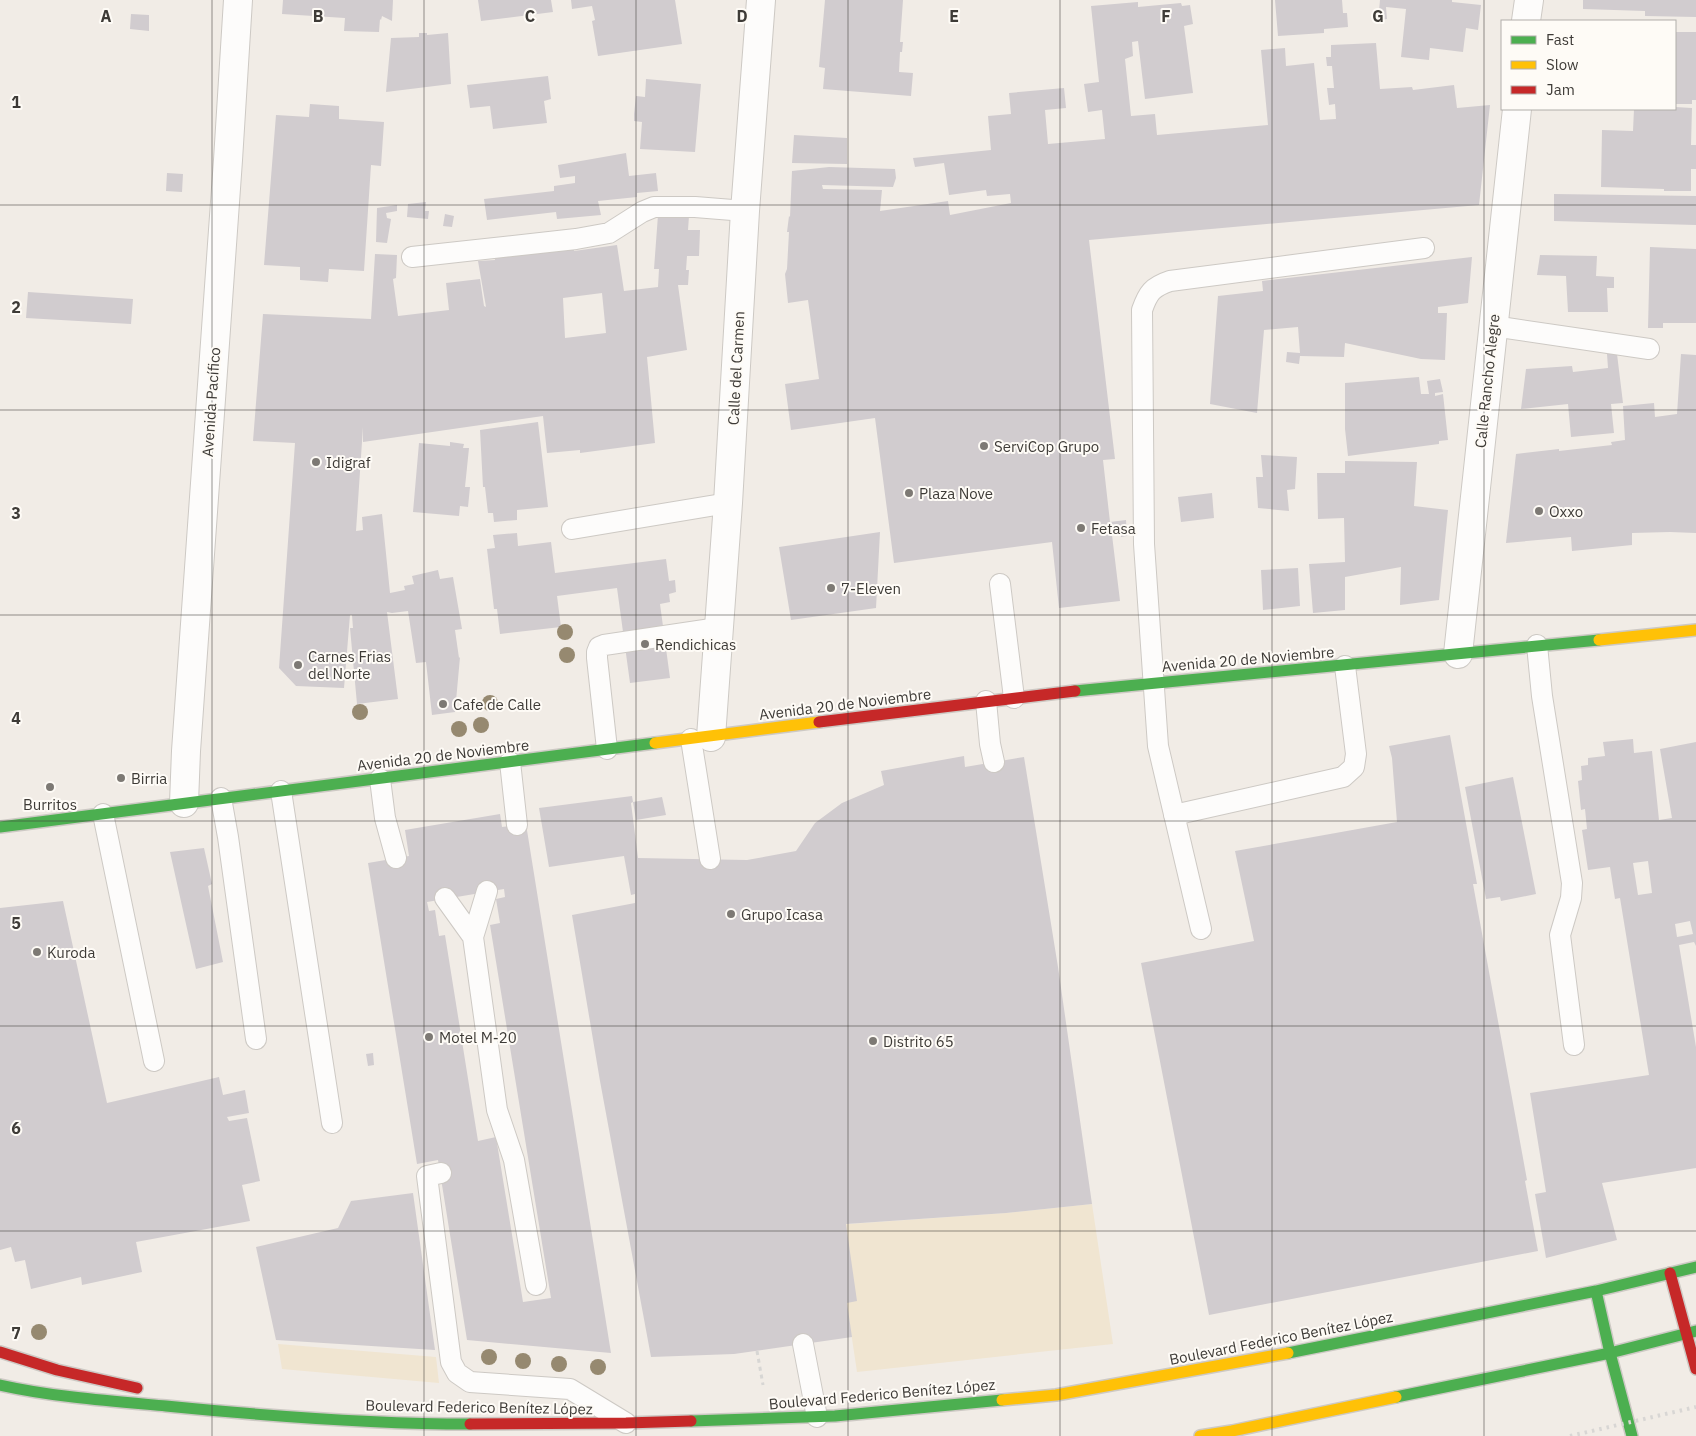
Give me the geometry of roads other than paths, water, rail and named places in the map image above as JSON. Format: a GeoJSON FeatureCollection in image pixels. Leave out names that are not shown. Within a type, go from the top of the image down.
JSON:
{"type":"FeatureCollection","features":[{"type":"Feature","properties":{"kind":"main road","name":"Avenida 20 de Noviembre"},"geometry":{"type":"LineString","coordinates":[[0,827],[986,701],[1696,630]]}},
{"type":"Feature","properties":{"kind":"main road","name":"Boulevard Federico Benítez López"},"geometry":{"type":"LineString","coordinates":[[0,1385],[35,1392],[246,1414],[425,1424],[626,1423],[817,1417],[1056,1395],[1261,1359],[1596,1291],[1696,1267]]}},
{"type":"Feature","properties":{"kind":"main road"},"geometry":{"type":"LineString","coordinates":[[1670,1273],[1691,1332],[1696,1369]]}},
{"type":"Feature","properties":{"kind":"main road"},"geometry":{"type":"LineString","coordinates":[[1596,1291],[1632,1436]]}},
{"type":"Feature","properties":{"kind":"main road"},"geometry":{"type":"LineString","coordinates":[[1200,1436],[1610,1353],[1691,1332]]}},
{"type":"Feature","properties":{"kind":"main road"},"geometry":{"type":"LineString","coordinates":[[0,1352],[57,1370],[246,1414]]}},
{"type":"Feature","properties":{"kind":"street","name":"Avenida Pacífico"},"geometry":{"type":"LineString","coordinates":[[184,803],[238,0]]}},
{"type":"Feature","properties":{"kind":"street","name":"Calle del Carmen"},"geometry":{"type":"LineString","coordinates":[[701,738],[718,628],[728,503],[745,211],[761,0]]}},
{"type":"Feature","properties":{"kind":"street"},"geometry":{"type":"LineString","coordinates":[[1526,20],[1529,0]]}},
{"type":"Feature","properties":{"kind":"street","name":"Calle Rancho Alegre"},"geometry":{"type":"LineString","coordinates":[[1458,654],[1517,110]]}},
{"type":"Feature","properties":{"kind":"lane"},"geometry":{"type":"LineString","coordinates":[[412,256],[576,239],[608,233],[642,212],[654,207],[694,207],[745,211]]}},
{"type":"Feature","properties":{"kind":"lane"},"geometry":{"type":"LineString","coordinates":[[1201,929],[1158,746],[1144,544],[1142,310],[1146,297],[1157,285],[1170,281],[1424,248]]}},
{"type":"Feature","properties":{"kind":"lane"},"geometry":{"type":"LineString","coordinates":[[1493,326],[1649,350]]}},
{"type":"Feature","properties":{"kind":"lane"},"geometry":{"type":"LineString","coordinates":[[572,529],[728,503]]}},
{"type":"Feature","properties":{"kind":"lane"},"geometry":{"type":"LineString","coordinates":[[1000,584],[1014,698]]}},
{"type":"Feature","properties":{"kind":"lane"},"geometry":{"type":"LineString","coordinates":[[607,749],[597,658],[599,647],[604,644],[718,628]]}},
{"type":"Feature","properties":{"kind":"lane"},"geometry":{"type":"LineString","coordinates":[[1537,645],[1542,696],[1572,883],[1572,898],[1560,935],[1574,1045]]}},
{"type":"Feature","properties":{"kind":"lane"},"geometry":{"type":"LineString","coordinates":[[1174,815],[1343,777],[1354,768],[1356,754],[1345,666]]}},
{"type":"Feature","properties":{"kind":"lane"},"geometry":{"type":"LineString","coordinates":[[986,701],[990,744],[994,762]]}},
{"type":"Feature","properties":{"kind":"lane"},"geometry":{"type":"LineString","coordinates":[[701,738],[710,859]]}},
{"type":"Feature","properties":{"kind":"lane"},"geometry":{"type":"LineString","coordinates":[[510,762],[517,825]]}},
{"type":"Feature","properties":{"kind":"lane"},"geometry":{"type":"LineString","coordinates":[[380,778],[385,818],[396,858]]}},
{"type":"Feature","properties":{"kind":"lane"},"geometry":{"type":"LineString","coordinates":[[281,791],[332,1123]]}},
{"type":"Feature","properties":{"kind":"lane"},"geometry":{"type":"LineString","coordinates":[[221,798],[256,1039]]}},
{"type":"Feature","properties":{"kind":"lane"},"geometry":{"type":"LineString","coordinates":[[103,814],[154,1061]]}},
{"type":"Feature","properties":{"kind":"lane"},"geometry":{"type":"LineString","coordinates":[[487,891],[473,937],[497,1110],[536,1285]]}},
{"type":"Feature","properties":{"kind":"lane"},"geometry":{"type":"LineString","coordinates":[[445,898],[473,937]]}},
{"type":"Feature","properties":{"kind":"lane"},"geometry":{"type":"LineString","coordinates":[[441,1173],[427,1176],[451,1362],[457,1372],[470,1382],[570,1389],[626,1423]]}},
{"type":"Feature","properties":{"kind":"lane"},"geometry":{"type":"LineString","coordinates":[[803,1344],[817,1417]]}},
{"type":"Feature","properties":{"kind":"railway"},"geometry":{"type":"LineString","coordinates":[[1570,1436],[1696,1407]]}},
{"type":"Feature","properties":{"kind":"place","name":"ServiCop Grupo"},"geometry":{"type":"Point","coordinates":[984,446]}},
{"type":"Feature","properties":{"kind":"place","name":"Idigraf"},"geometry":{"type":"Point","coordinates":[316,462]}},
{"type":"Feature","properties":{"kind":"place","name":"Plaza Nove"},"geometry":{"type":"Point","coordinates":[909,493]}},
{"type":"Feature","properties":{"kind":"place","name":"Oxxo"},"geometry":{"type":"Point","coordinates":[1539,511]}},
{"type":"Feature","properties":{"kind":"place","name":"Fetasa"},"geometry":{"type":"Point","coordinates":[1081,528]}},
{"type":"Feature","properties":{"kind":"place","name":"7-Eleven"},"geometry":{"type":"Point","coordinates":[831,588]}},
{"type":"Feature","properties":{"kind":"place","name":"Rendichicas"},"geometry":{"type":"Point","coordinates":[645,644]}},
{"type":"Feature","properties":{"kind":"place","name":"Carnes Frias del Norte"},"geometry":{"type":"Point","coordinates":[298,665]}},
{"type":"Feature","properties":{"kind":"place","name":"Cafe de Calle"},"geometry":{"type":"Point","coordinates":[443,704]}},
{"type":"Feature","properties":{"kind":"place","name":"Birria"},"geometry":{"type":"Point","coordinates":[121,778]}},
{"type":"Feature","properties":{"kind":"place","name":"Burritos"},"geometry":{"type":"Point","coordinates":[50,787]}},
{"type":"Feature","properties":{"kind":"place","name":"Grupo Icasa"},"geometry":{"type":"Point","coordinates":[731,914]}},
{"type":"Feature","properties":{"kind":"place","name":"Kuroda"},"geometry":{"type":"Point","coordinates":[37,952]}},
{"type":"Feature","properties":{"kind":"place","name":"Motel M-20"},"geometry":{"type":"Point","coordinates":[429,1037]}},
{"type":"Feature","properties":{"kind":"place","name":"Distrito 65"},"geometry":{"type":"Point","coordinates":[873,1041]}}]}
